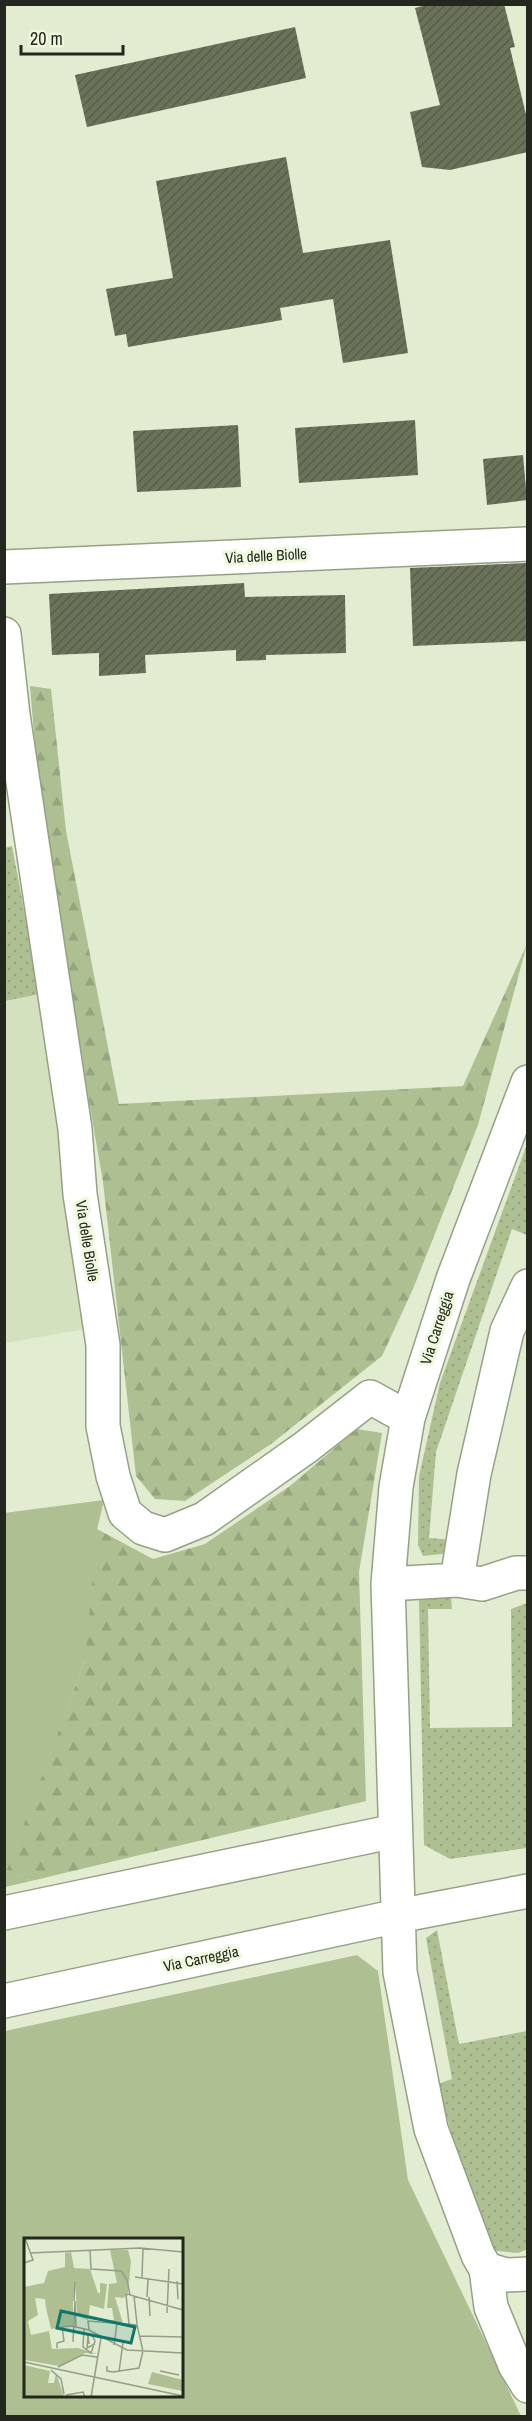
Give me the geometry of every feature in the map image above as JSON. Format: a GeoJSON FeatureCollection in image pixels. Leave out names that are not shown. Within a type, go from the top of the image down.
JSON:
{"type":"FeatureCollection","features":[{"type":"Feature","properties":{"kind":"street","name":"Via delle Biolle"},"geometry":{"type":"LineString","coordinates":[[4,567],[528,544]]}},
{"type":"Feature","properties":{"kind":"street","name":"Via delle Biolle"},"geometry":{"type":"LineString","coordinates":[[4,634],[13,715],[75,1129],[80,1194],[103,1345],[102,1426],[113,1476],[125,1512],[143,1528],[165,1535],[204,1519],[306,1447],[370,1397],[408,1418]]}},
{"type":"Feature","properties":{"kind":"street","name":"Via Carreggia"},"geometry":{"type":"LineString","coordinates":[[528,1082],[453,1280],[408,1418],[396,1487],[388,1584],[400,1972],[431,2129],[478,2255],[486,2269],[491,2307],[515,2365],[528,2386]]}},
{"type":"Feature","properties":{"kind":"street"},"geometry":{"type":"LineString","coordinates":[[457,1580],[474,1474],[505,1342],[528,1286]]}},
{"type":"Feature","properties":{"kind":"street"},"geometry":{"type":"LineString","coordinates":[[388,1584],[457,1580],[482,1584],[516,1573],[528,1573]]}},
{"type":"Feature","properties":{"kind":"street"},"geometry":{"type":"LineString","coordinates":[[4,1913],[395,1831]]}},
{"type":"Feature","properties":{"kind":"street","name":"Via Carreggia"},"geometry":{"type":"LineString","coordinates":[[4,2001],[398,1916],[528,1891]]}},
{"type":"Feature","properties":{"kind":"street"},"geometry":{"type":"LineString","coordinates":[[486,2269],[506,2275],[528,2274]]}},
{"type":"Feature","properties":{"kind":"shaded area"},"geometry":{"type":"Polygon","coordinates":[[[40,994],[85,1329],[5,1343],[5,1001],[40,994]]]}},
{"type":"Feature","properties":{"kind":"green space"},"geometry":{"type":"Polygon","coordinates":[[[30,686],[51,689],[66,831],[119,1104],[463,1086],[527,944],[478,1125],[413,1289],[382,1356],[271,1444],[185,1501],[155,1499],[136,1476],[103,1182],[42,828],[30,686]]]}},
{"type":"Feature","properties":{"kind":"green space"},"geometry":{"type":"Polygon","coordinates":[[[12,846],[40,994],[5,1001],[4,848],[12,846]]]}},
{"type":"Feature","properties":{"kind":"green space"},"geometry":{"type":"Polygon","coordinates":[[[527,1144],[527,1235],[512,1229],[436,1452],[429,1538],[453,1540],[451,1553],[423,1556],[418,1545],[419,1476],[440,1383],[527,1144]]]}},
{"type":"Feature","properties":{"kind":"green space"},"geometry":{"type":"Polygon","coordinates":[[[357,1429],[382,1433],[359,1572],[366,1801],[31,1881],[6,1870],[85,1660],[4,1578],[97,1529],[153,1559],[205,1544],[290,1486],[357,1429]]]}},
{"type":"Feature","properties":{"kind":"green space"},"geometry":{"type":"Polygon","coordinates":[[[104,1500],[97,1530],[85,1660],[7,1870],[31,1881],[5,1887],[4,1513],[104,1500]]]}},
{"type":"Feature","properties":{"kind":"green space"},"geometry":{"type":"Polygon","coordinates":[[[451,1596],[452,1609],[428,1609],[430,1728],[512,1727],[511,1609],[527,1603],[527,1848],[450,1859],[424,1845],[419,1599],[451,1596]]]}},
{"type":"Feature","properties":{"kind":"green space"},"geometry":{"type":"Polygon","coordinates":[[[437,1930],[459,2044],[527,2031],[528,2249],[518,2253],[489,2250],[468,2196],[438,2084],[452,2079],[426,1938],[437,1930]]]}},
{"type":"Feature","properties":{"kind":"green space"},"geometry":{"type":"Polygon","coordinates":[[[357,1955],[378,1971],[408,2180],[521,2416],[5,2416],[5,2031],[357,1955]]]}},
{"type":"Feature","properties":{"kind":"building"},"geometry":{"type":"Polygon","coordinates":[[[430,4],[504,4],[515,47],[510,48],[528,123],[528,152],[450,170],[422,167],[410,112],[440,105],[415,8],[430,4]]]}},
{"type":"Feature","properties":{"kind":"building"},"geometry":{"type":"Polygon","coordinates":[[[295,27],[306,78],[87,127],[75,75],[295,27]]]}},
{"type":"Feature","properties":{"kind":"building"},"geometry":{"type":"Polygon","coordinates":[[[286,157],[303,253],[390,240],[408,353],[343,363],[333,299],[280,308],[282,320],[128,347],[126,334],[115,336],[106,289],[173,278],[156,181],[286,157]]]}},
{"type":"Feature","properties":{"kind":"building"},"geometry":{"type":"Polygon","coordinates":[[[415,420],[418,475],[299,483],[295,428],[415,420]]]}},
{"type":"Feature","properties":{"kind":"building"},"geometry":{"type":"Polygon","coordinates":[[[238,425],[241,487],[137,492],[133,431],[238,425]]]}},
{"type":"Feature","properties":{"kind":"building"},"geometry":{"type":"Polygon","coordinates":[[[523,455],[527,500],[487,505],[483,459],[523,455]]]}},
{"type":"Feature","properties":{"kind":"building"},"geometry":{"type":"Polygon","coordinates":[[[528,563],[528,641],[413,646],[410,568],[528,563]]]}},
{"type":"Feature","properties":{"kind":"building"},"geometry":{"type":"Polygon","coordinates":[[[244,583],[245,597],[345,595],[346,653],[266,655],[266,660],[236,661],[236,650],[145,655],[146,673],[99,676],[99,653],[52,655],[49,594],[244,583]]]}}]}
